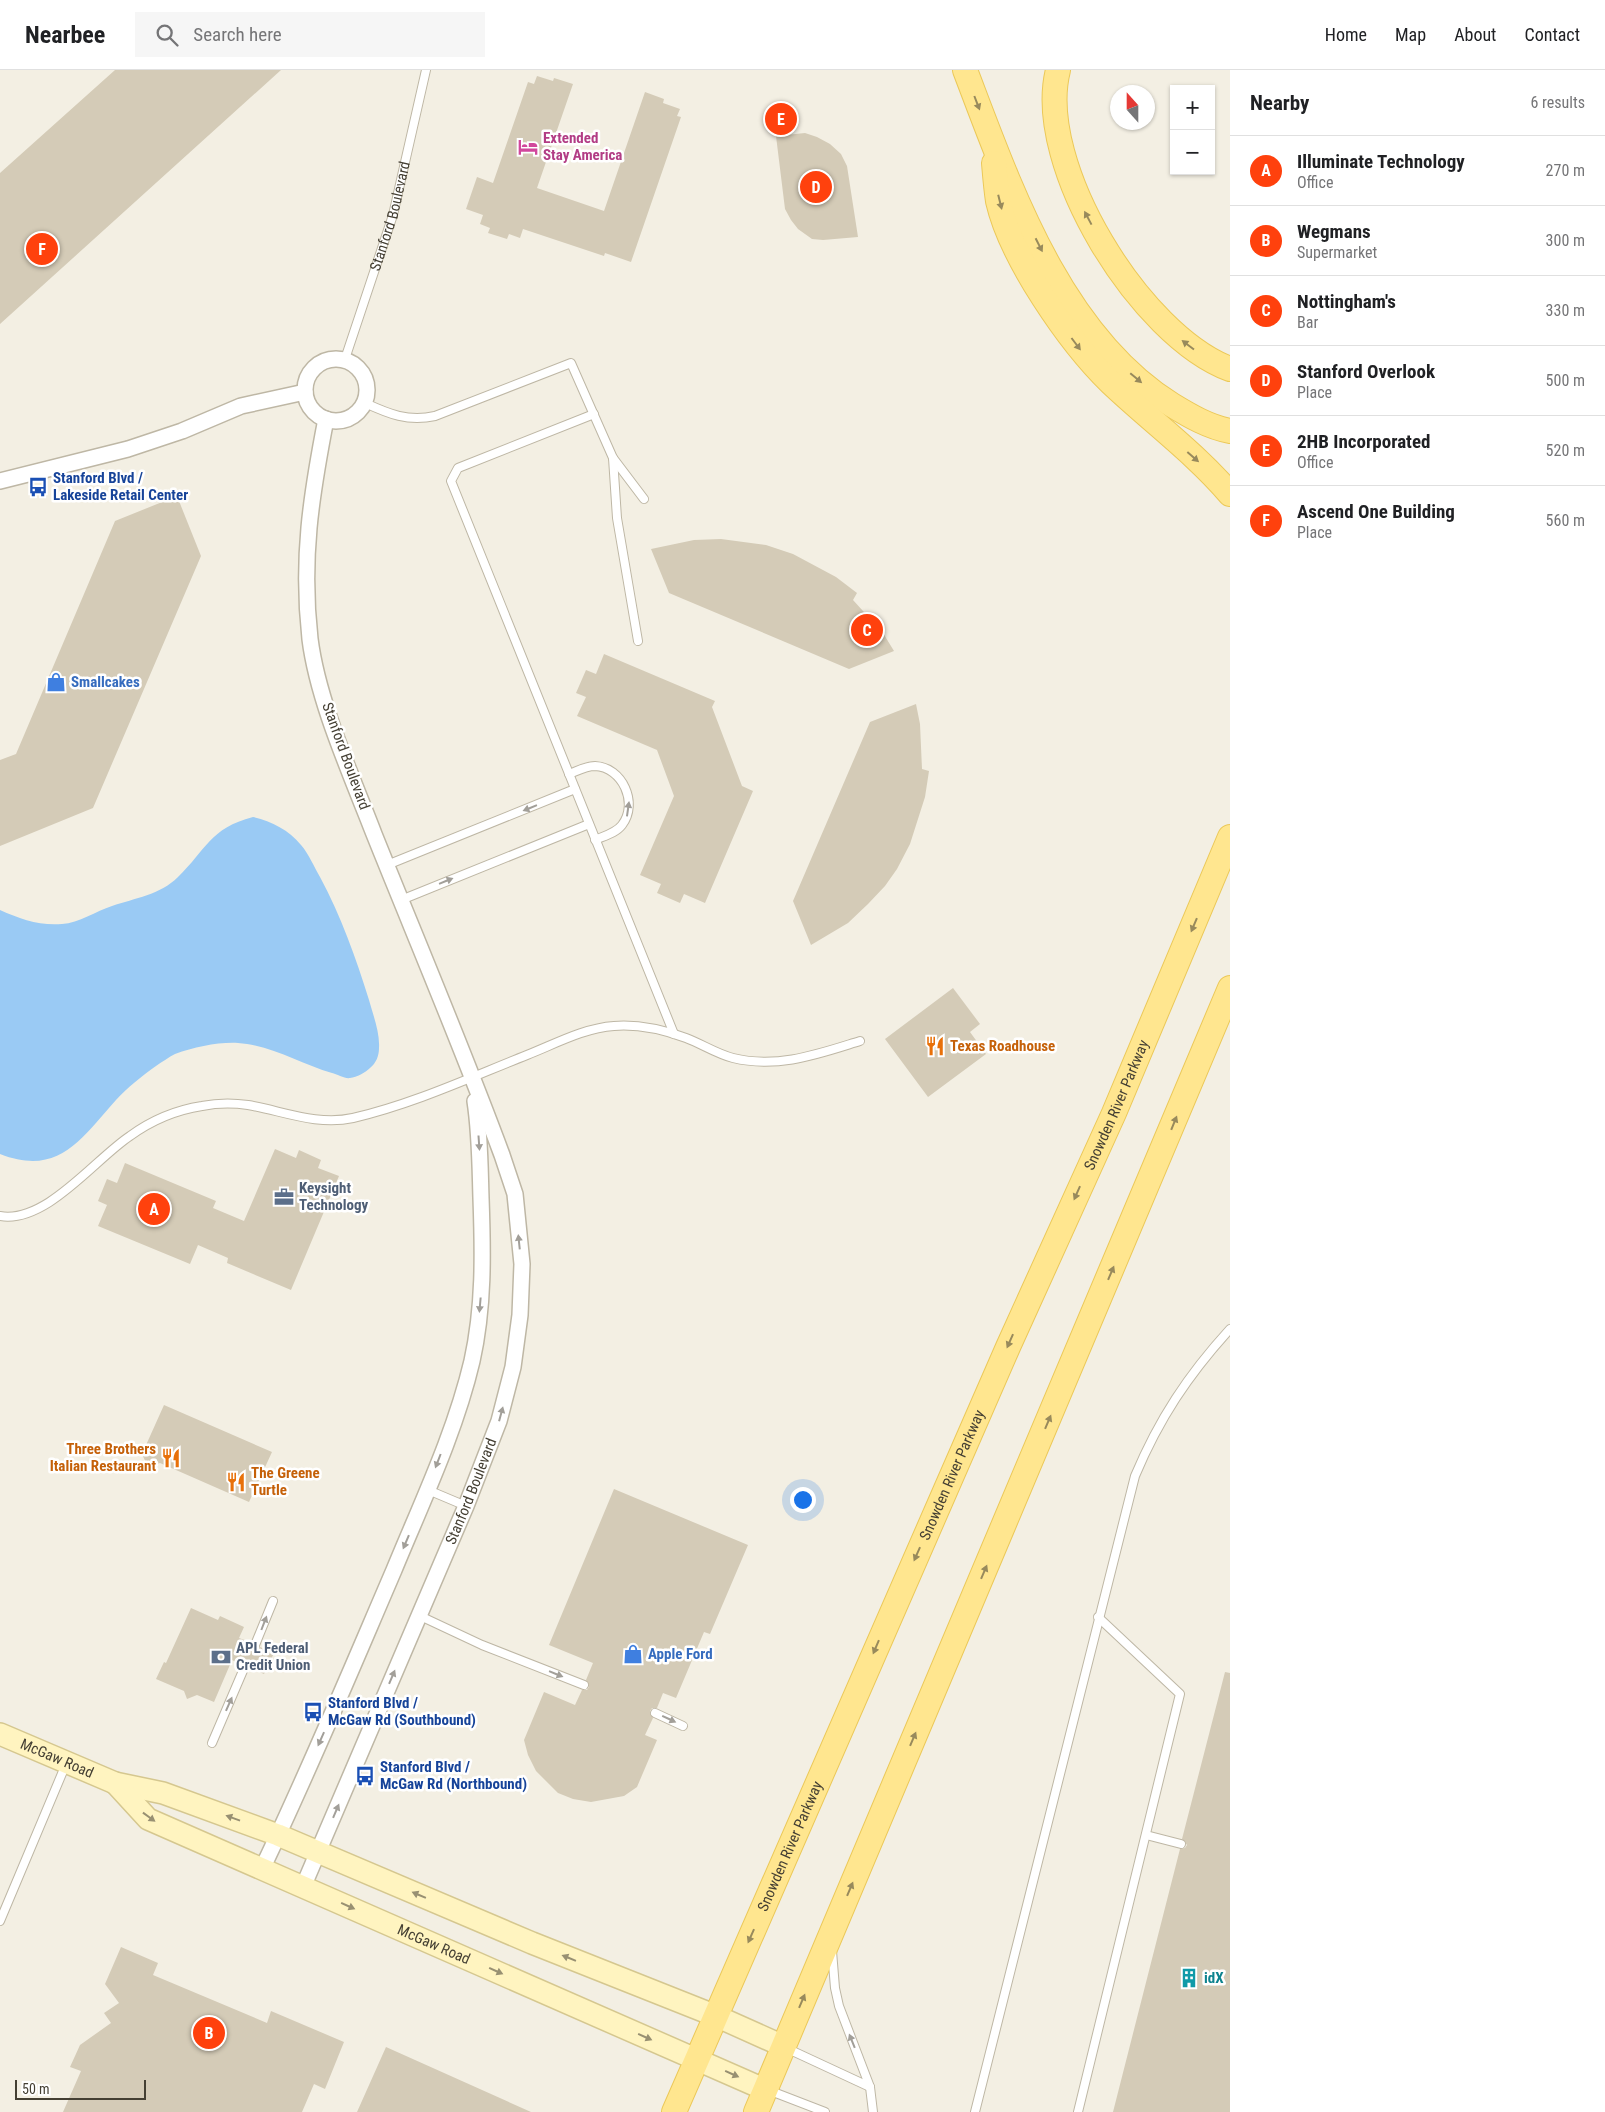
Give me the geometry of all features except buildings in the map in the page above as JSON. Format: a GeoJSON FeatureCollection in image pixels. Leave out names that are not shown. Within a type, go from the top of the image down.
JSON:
{"type":"FeatureCollection","features":[{"type":"Feature","properties":{"kind":"main road"},"geometry":{"type":"LineString","coordinates":[[964,70],[990,136],[1031,230],[1052,272],[1076,310],[1123,367],[1156,395],[1192,417],[1230,431]]}},
{"type":"Feature","properties":{"kind":"main road"},"geometry":{"type":"LineString","coordinates":[[1058,70],[1055,106],[1069,172],[1085,212],[1106,250],[1126,279],[1178,337],[1202,355],[1230,369]]}},
{"type":"Feature","properties":{"kind":"main road"},"geometry":{"type":"LineString","coordinates":[[990,136],[998,201],[1010,232],[1034,282],[1059,320],[1084,355],[1110,382],[1208,469],[1230,494]]}},
{"type":"Feature","properties":{"kind":"main road"},"geometry":{"type":"LineString","coordinates":[[1212,880],[1230,820]]}},
{"type":"Feature","properties":{"kind":"main road","name":"Snowden River Parkway"},"geometry":{"type":"LineString","coordinates":[[674,2112],[1008,1347],[1114,1113],[1230,838]]}},
{"type":"Feature","properties":{"kind":"main road"},"geometry":{"type":"LineString","coordinates":[[756,2112],[1230,988]]}},
{"type":"Feature","properties":{"kind":"street"},"geometry":{"type":"LineString","coordinates":[[332,358],[345,359],[358,367],[366,378],[368,392],[365,403],[357,414],[346,420],[326,419],[312,410],[307,401],[305,392],[308,375],[314,368],[332,358]]}},
{"type":"Feature","properties":{"kind":"street"},"geometry":{"type":"LineString","coordinates":[[0,481],[128,449],[175,433],[241,406],[305,392]]}},
{"type":"Feature","properties":{"kind":"street","name":"Stanford Boulevard"},"geometry":{"type":"LineString","coordinates":[[303,1887],[466,1506],[499,1421],[513,1367],[520,1315],[522,1264],[515,1194],[499,1145],[400,900],[331,720],[311,641],[306,599],[306,545],[312,487],[326,419]]}},
{"type":"Feature","properties":{"kind":"street","name":"Stanford Boulevard"},"geometry":{"type":"LineString","coordinates":[[262,1869],[364,1640],[428,1490],[459,1409],[472,1360],[479,1312],[483,1261],[478,1120],[472,1077]]}},
{"type":"Feature","properties":{"kind":"street","name":"McGaw Road"},"geometry":{"type":"LineString","coordinates":[[0,1734],[115,1783],[163,1793],[278,1835],[532,1943],[716,2016],[783,2046]]}},
{"type":"Feature","properties":{"kind":"street","name":"McGaw Road"},"geometry":{"type":"LineString","coordinates":[[115,1783],[148,1819],[766,2090]]}},
{"type":"Feature","properties":{"kind":"lane","name":"Stanford Boulevard"},"geometry":{"type":"LineString","coordinates":[[345,359],[393,215],[426,70]]}},
{"type":"Feature","properties":{"kind":"lane"},"geometry":{"type":"LineString","coordinates":[[365,403],[396,416],[421,419],[434,416],[571,364],[613,458],[644,499]]}},
{"type":"Feature","properties":{"kind":"lane"},"geometry":{"type":"LineString","coordinates":[[594,414],[458,468],[451,481],[674,1034]]}},
{"type":"Feature","properties":{"kind":"lane"},"geometry":{"type":"LineString","coordinates":[[613,458],[617,518],[638,641]]}},
{"type":"Feature","properties":{"kind":"lane"},"geometry":{"type":"LineString","coordinates":[[569,774],[587,767],[604,768],[613,772],[622,781],[626,790],[630,802],[627,816],[622,826],[614,832],[595,840]]}},
{"type":"Feature","properties":{"kind":"lane"},"geometry":{"type":"LineString","coordinates":[[387,865],[575,789]]}},
{"type":"Feature","properties":{"kind":"lane"},"geometry":{"type":"LineString","coordinates":[[400,900],[589,824]]}},
{"type":"Feature","properties":{"kind":"lane"},"geometry":{"type":"LineString","coordinates":[[0,1216],[25,1213],[58,1196],[129,1136],[168,1114],[203,1105],[246,1105],[313,1120],[330,1121],[351,1118],[420,1099],[596,1029],[632,1025],[674,1034],[731,1057],[769,1063],[814,1055],[860,1041]]}},
{"type":"Feature","properties":{"kind":"lane"},"geometry":{"type":"LineString","coordinates":[[975,2112],[1135,1476],[1150,1440],[1175,1397],[1206,1355],[1230,1329]]}},
{"type":"Feature","properties":{"kind":"lane"},"geometry":{"type":"LineString","coordinates":[[428,1490],[466,1506]]}},
{"type":"Feature","properties":{"kind":"lane"},"geometry":{"type":"LineString","coordinates":[[255,1645],[273,1601]]}},
{"type":"Feature","properties":{"kind":"lane"},"geometry":{"type":"LineString","coordinates":[[418,1615],[482,1645],[584,1685]]}},
{"type":"Feature","properties":{"kind":"lane"},"geometry":{"type":"LineString","coordinates":[[1078,2112],[1180,1694],[1098,1617]]}},
{"type":"Feature","properties":{"kind":"lane"},"geometry":{"type":"LineString","coordinates":[[212,1743],[245,1666]]}},
{"type":"Feature","properties":{"kind":"lane"},"geometry":{"type":"LineString","coordinates":[[655,1713],[683,1726]]}},
{"type":"Feature","properties":{"kind":"lane"},"geometry":{"type":"LineString","coordinates":[[0,1920],[67,1762]]}},
{"type":"Feature","properties":{"kind":"lane"},"geometry":{"type":"LineString","coordinates":[[1146,1835],[1181,1844]]}},
{"type":"Feature","properties":{"kind":"lane"},"geometry":{"type":"LineString","coordinates":[[831,1934],[835,1988],[839,2006],[870,2087],[873,2112]]}},
{"type":"Feature","properties":{"kind":"lane"},"geometry":{"type":"LineString","coordinates":[[783,2046],[870,2087]]}},
{"type":"Feature","properties":{"kind":"lane"},"geometry":{"type":"LineString","coordinates":[[766,2090],[826,2112]]}},
{"type":"Feature","properties":{"kind":"water"},"geometry":{"type":"Polygon","coordinates":[[[253,817],[279,827],[296,840],[309,856],[328,892],[353,953],[376,1024],[379,1051],[374,1064],[363,1073],[348,1078],[250,1044],[230,1043],[198,1047],[175,1054],[140,1078],[67,1150],[53,1157],[38,1161],[20,1160],[0,1154],[0,910],[30,921],[62,924],[147,895],[171,883],[210,841],[227,827],[253,817]]]}},
{"type":"Feature","properties":{"kind":"place","name":"2HB Incorporated"},"geometry":{"type":"Point","coordinates":[781,119]}},
{"type":"Feature","properties":{"kind":"place","name":"Extended Stay America"},"geometry":{"type":"Point","coordinates":[528,147]}},
{"type":"Feature","properties":{"kind":"place","name":"Stanford Overlook"},"geometry":{"type":"Point","coordinates":[816,187]}},
{"type":"Feature","properties":{"kind":"place","name":"Ascend One Building"},"geometry":{"type":"Point","coordinates":[42,249]}},
{"type":"Feature","properties":{"kind":"place","name":"Stanford Blvd / Lakeside Retail Center"},"geometry":{"type":"Point","coordinates":[38,487]}},
{"type":"Feature","properties":{"kind":"place","name":"Nottingham's"},"geometry":{"type":"Point","coordinates":[867,630]}},
{"type":"Feature","properties":{"kind":"place","name":"Smallcakes"},"geometry":{"type":"Point","coordinates":[56,682]}},
{"type":"Feature","properties":{"kind":"place","name":"Texas Roadhouse"},"geometry":{"type":"Point","coordinates":[935,1046]}},
{"type":"Feature","properties":{"kind":"place","name":"Keysight Technology"},"geometry":{"type":"Point","coordinates":[284,1197]}},
{"type":"Feature","properties":{"kind":"place","name":"Illuminate Technology"},"geometry":{"type":"Point","coordinates":[154,1209]}},
{"type":"Feature","properties":{"kind":"place","name":"Three Brothers Italian Restaurant"},"geometry":{"type":"Point","coordinates":[171,1458]}},
{"type":"Feature","properties":{"kind":"place","name":"The Greene Turtle"},"geometry":{"type":"Point","coordinates":[236,1482]}},
{"type":"Feature","properties":{"kind":"place","name":"Apple Ford"},"geometry":{"type":"Point","coordinates":[633,1654]}},
{"type":"Feature","properties":{"kind":"place","name":"APL Federal Credit Union"},"geometry":{"type":"Point","coordinates":[221,1657]}},
{"type":"Feature","properties":{"kind":"place","name":"Stanford Blvd / McGaw Rd (Southbound)"},"geometry":{"type":"Point","coordinates":[313,1712]}},
{"type":"Feature","properties":{"kind":"place","name":"Stanford Blvd / McGaw Rd (Northbound)"},"geometry":{"type":"Point","coordinates":[365,1776]}},
{"type":"Feature","properties":{"kind":"place","name":"idX"},"geometry":{"type":"Point","coordinates":[1189,1978]}},
{"type":"Feature","properties":{"kind":"place","name":"Wegmans"},"geometry":{"type":"Point","coordinates":[209,2033]}}]}
